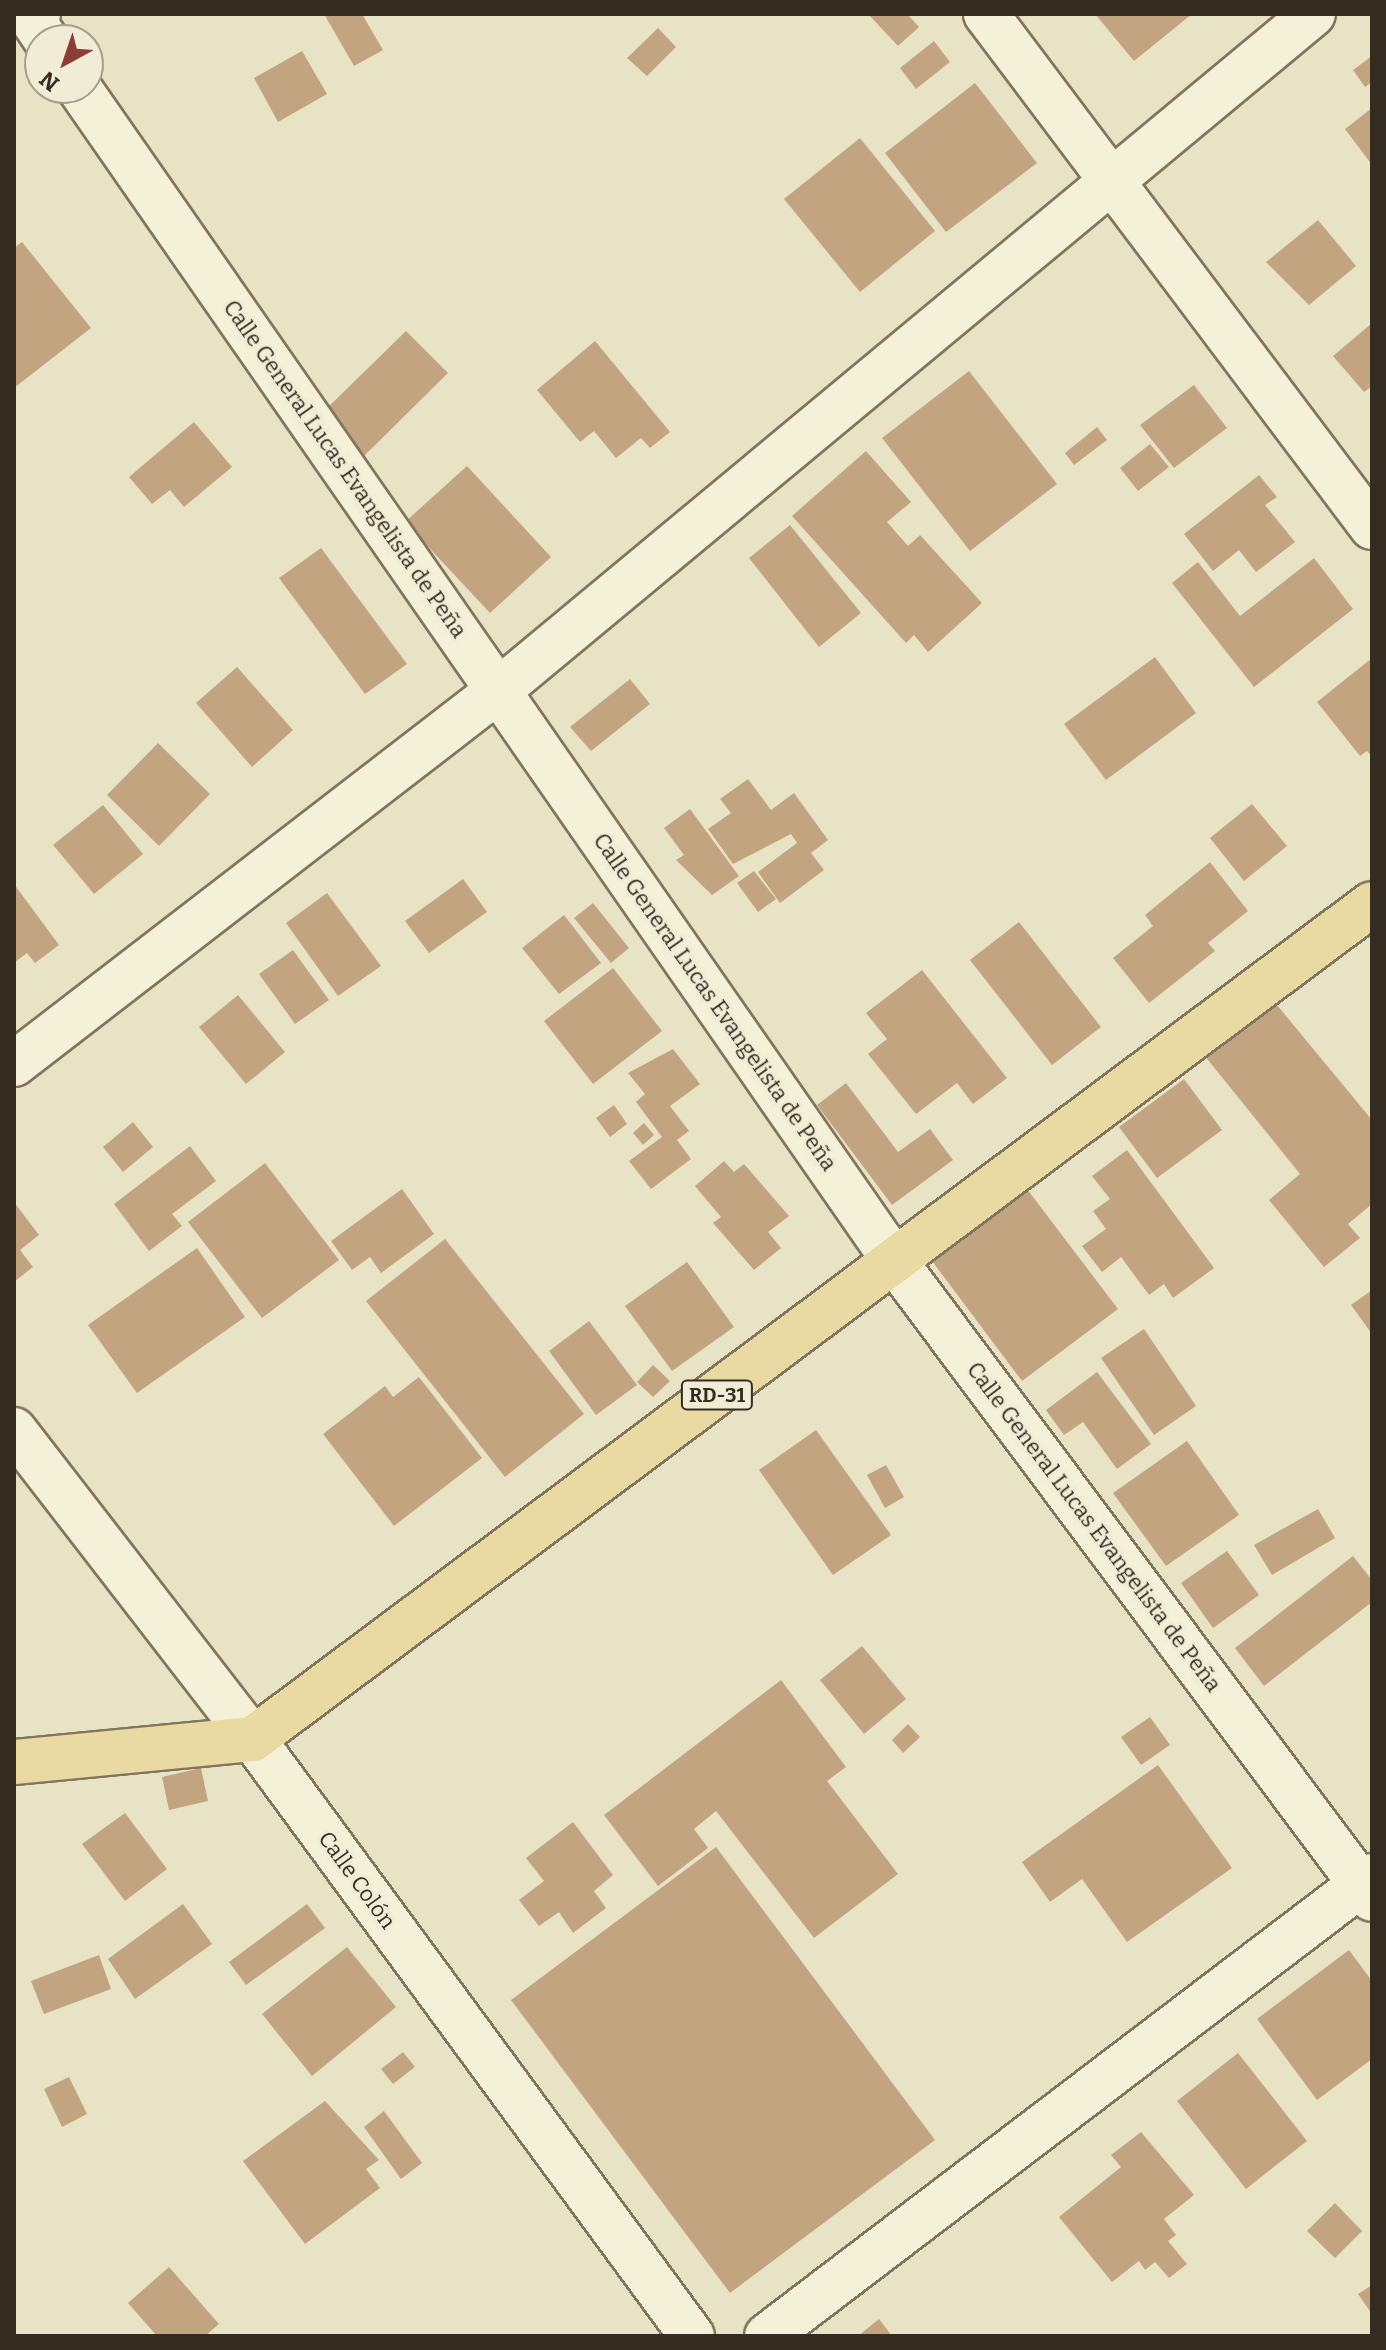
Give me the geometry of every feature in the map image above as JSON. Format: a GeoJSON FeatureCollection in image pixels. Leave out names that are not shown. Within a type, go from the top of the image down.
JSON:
{"type":"FeatureCollection","features":[{"type":"Feature","properties":{"kind":"main road","name":"RD-31"},"geometry":{"type":"LineString","coordinates":[[253,1739],[896,1263],[1372,904]]}},
{"type":"Feature","properties":{"kind":"main road"},"geometry":{"type":"LineString","coordinates":[[14,1762],[253,1739]]}},
{"type":"Feature","properties":{"kind":"street"},"geometry":{"type":"LineString","coordinates":[[986,14],[1372,527]]}},
{"type":"Feature","properties":{"kind":"street"},"geometry":{"type":"LineString","coordinates":[[14,1064],[499,690],[1313,14]]}},
{"type":"Feature","properties":{"kind":"street","name":"Calle General Lucas Evangelista de Peña"},"geometry":{"type":"LineString","coordinates":[[90,104],[896,1263],[1369,1886]]}},
{"type":"Feature","properties":{"kind":"street","name":"Calle Colón"},"geometry":{"type":"LineString","coordinates":[[14,1430],[253,1739],[692,2336]]}},
{"type":"Feature","properties":{"kind":"street"},"geometry":{"type":"LineString","coordinates":[[767,2336],[1369,1886]]}},
{"type":"Feature","properties":{"kind":"building"},"geometry":{"type":"Polygon","coordinates":[[[324,14],[362,14],[383,50],[354,66],[324,14]]]}},
{"type":"Feature","properties":{"kind":"building"},"geometry":{"type":"Polygon","coordinates":[[[868,14],[907,14],[919,27],[898,46],[868,14]]]}},
{"type":"Feature","properties":{"kind":"building"},"geometry":{"type":"Polygon","coordinates":[[[1095,14],[1192,14],[1134,61],[1095,14]]]}},
{"type":"Feature","properties":{"kind":"building"},"geometry":{"type":"Polygon","coordinates":[[[658,28],[676,47],[647,76],[627,58],[658,28]]]}},
{"type":"Feature","properties":{"kind":"building"},"geometry":{"type":"Polygon","coordinates":[[[934,41],[950,62],[916,89],[900,68],[934,41]]]}},
{"type":"Feature","properties":{"kind":"building"},"geometry":{"type":"Polygon","coordinates":[[[302,51],[327,94],[278,122],[254,78],[302,51]]]}},
{"type":"Feature","properties":{"kind":"building"},"geometry":{"type":"Polygon","coordinates":[[[1372,56],[1372,82],[1365,87],[1353,70],[1372,56]]]}},
{"type":"Feature","properties":{"kind":"building"},"geometry":{"type":"Polygon","coordinates":[[[975,83],[1037,163],[946,232],[885,153],[975,83]]]}},
{"type":"Feature","properties":{"kind":"building"},"geometry":{"type":"Polygon","coordinates":[[[1372,108],[1372,165],[1345,129],[1372,108]]]}},
{"type":"Feature","properties":{"kind":"building"},"geometry":{"type":"Polygon","coordinates":[[[860,138],[935,231],[860,292],[784,199],[860,138]]]}},
{"type":"Feature","properties":{"kind":"building"},"geometry":{"type":"Polygon","coordinates":[[[1318,220],[1356,266],[1309,305],[1266,262],[1318,220]]]}},
{"type":"Feature","properties":{"kind":"building"},"geometry":{"type":"Polygon","coordinates":[[[22,242],[91,328],[14,388],[14,248],[22,242]]]}},
{"type":"Feature","properties":{"kind":"building"},"geometry":{"type":"Polygon","coordinates":[[[1372,323],[1372,386],[1364,392],[1333,356],[1372,323]]]}},
{"type":"Feature","properties":{"kind":"building"},"geometry":{"type":"Polygon","coordinates":[[[406,331],[448,373],[360,460],[318,417],[406,331]]]}},
{"type":"Feature","properties":{"kind":"building"},"geometry":{"type":"Polygon","coordinates":[[[595,341],[670,432],[650,448],[641,438],[616,458],[594,431],[580,442],[537,390],[595,341]]]}},
{"type":"Feature","properties":{"kind":"building"},"geometry":{"type":"Polygon","coordinates":[[[969,371],[1057,484],[970,551],[882,438],[969,371]]]}},
{"type":"Feature","properties":{"kind":"building"},"geometry":{"type":"Polygon","coordinates":[[[1194,385],[1227,428],[1174,468],[1140,425],[1194,385]]]}},
{"type":"Feature","properties":{"kind":"building"},"geometry":{"type":"Polygon","coordinates":[[[194,422],[232,467],[184,507],[170,490],[152,504],[129,477],[194,422]]]}},
{"type":"Feature","properties":{"kind":"building"},"geometry":{"type":"Polygon","coordinates":[[[1097,427],[1107,440],[1074,465],[1065,453],[1097,427]]]}},
{"type":"Feature","properties":{"kind":"building"},"geometry":{"type":"Polygon","coordinates":[[[1150,444],[1169,467],[1138,491],[1120,468],[1150,444]]]}},
{"type":"Feature","properties":{"kind":"building"},"geometry":{"type":"Polygon","coordinates":[[[866,451],[911,502],[887,522],[908,546],[920,535],[982,603],[928,652],[914,635],[906,643],[792,516],[866,451]]]}},
{"type":"Feature","properties":{"kind":"building"},"geometry":{"type":"Polygon","coordinates":[[[467,466],[551,557],[490,613],[405,522],[467,466]]]}},
{"type":"Feature","properties":{"kind":"building"},"geometry":{"type":"Polygon","coordinates":[[[1259,475],[1277,497],[1265,505],[1295,542],[1256,572],[1239,550],[1213,571],[1184,534],[1259,475]]]}},
{"type":"Feature","properties":{"kind":"building"},"geometry":{"type":"Polygon","coordinates":[[[790,525],[861,613],[819,647],[749,558],[790,525]]]}},
{"type":"Feature","properties":{"kind":"building"},"geometry":{"type":"Polygon","coordinates":[[[321,548],[407,664],[365,694],[279,578],[321,548]]]}},
{"type":"Feature","properties":{"kind":"building"},"geometry":{"type":"Polygon","coordinates":[[[1314,558],[1353,609],[1254,687],[1172,583],[1198,562],[1240,616],[1314,558]]]}},
{"type":"Feature","properties":{"kind":"building"},"geometry":{"type":"Polygon","coordinates":[[[1155,657],[1196,713],[1106,780],[1064,724],[1155,657]]]}},
{"type":"Feature","properties":{"kind":"building"},"geometry":{"type":"Polygon","coordinates":[[[1372,658],[1372,757],[1367,751],[1360,756],[1317,702],[1372,658]]]}},
{"type":"Feature","properties":{"kind":"building"},"geometry":{"type":"Polygon","coordinates":[[[237,667],[293,730],[252,767],[196,703],[237,667]]]}},
{"type":"Feature","properties":{"kind":"building"},"geometry":{"type":"Polygon","coordinates":[[[630,679],[650,704],[591,751],[570,727],[630,679]]]}},
{"type":"Feature","properties":{"kind":"building"},"geometry":{"type":"Polygon","coordinates":[[[158,743],[210,794],[159,846],[107,795],[158,743]]]}},
{"type":"Feature","properties":{"kind":"building"},"geometry":{"type":"Polygon","coordinates":[[[748,779],[771,810],[794,793],[828,840],[811,853],[824,870],[780,903],[758,872],[797,843],[791,834],[733,864],[708,829],[731,813],[720,799],[748,779]]]}},
{"type":"Feature","properties":{"kind":"building"},"geometry":{"type":"Polygon","coordinates":[[[1252,804],[1287,846],[1244,881],[1210,838],[1252,804]]]}},
{"type":"Feature","properties":{"kind":"building"},"geometry":{"type":"Polygon","coordinates":[[[103,805],[143,854],[94,894],[53,845],[103,805]]]}},
{"type":"Feature","properties":{"kind":"building"},"geometry":{"type":"Polygon","coordinates":[[[690,809],[739,876],[712,895],[676,860],[684,855],[664,828],[690,809]]]}},
{"type":"Feature","properties":{"kind":"building"},"geometry":{"type":"Polygon","coordinates":[[[1210,862],[1248,911],[1208,943],[1215,951],[1149,1003],[1113,958],[1153,926],[1145,915],[1210,862]]]}},
{"type":"Feature","properties":{"kind":"building"},"geometry":{"type":"Polygon","coordinates":[[[754,871],[776,899],[758,912],[737,883],[754,871]]]}},
{"type":"Feature","properties":{"kind":"building"},"geometry":{"type":"Polygon","coordinates":[[[463,879],[487,912],[429,953],[405,921],[463,879]]]}},
{"type":"Feature","properties":{"kind":"building"},"geometry":{"type":"Polygon","coordinates":[[[14,884],[59,945],[35,963],[27,953],[14,963],[14,884]]]}},
{"type":"Feature","properties":{"kind":"building"},"geometry":{"type":"Polygon","coordinates":[[[327,893],[381,966],[338,996],[286,923],[327,893]]]}},
{"type":"Feature","properties":{"kind":"building"},"geometry":{"type":"Polygon","coordinates":[[[593,903],[629,948],[611,963],[574,918],[593,903]]]}},
{"type":"Feature","properties":{"kind":"building"},"geometry":{"type":"Polygon","coordinates":[[[564,915],[601,963],[559,994],[522,948],[564,915]]]}},
{"type":"Feature","properties":{"kind":"building"},"geometry":{"type":"Polygon","coordinates":[[[1019,922],[1101,1027],[1052,1065],[970,960],[1019,922]]]}},
{"type":"Feature","properties":{"kind":"building"},"geometry":{"type":"Polygon","coordinates":[[[293,950],[329,1000],[295,1024],[259,974],[293,950]]]}},
{"type":"Feature","properties":{"kind":"building"},"geometry":{"type":"Polygon","coordinates":[[[613,968],[662,1031],[593,1084],[544,1021],[613,968]]]}},
{"type":"Feature","properties":{"kind":"building"},"geometry":{"type":"Polygon","coordinates":[[[922,970],[1007,1078],[973,1104],[957,1083],[916,1114],[868,1054],[887,1039],[866,1013],[922,970]]]}},
{"type":"Feature","properties":{"kind":"building"},"geometry":{"type":"Polygon","coordinates":[[[238,995],[285,1052],[246,1084],[199,1027],[238,995]]]}},
{"type":"Feature","properties":{"kind":"building"},"geometry":{"type":"Polygon","coordinates":[[[1272,999],[1372,1120],[1372,1204],[1348,1224],[1360,1238],[1324,1267],[1269,1200],[1300,1174],[1204,1055],[1272,999]]]}},
{"type":"Feature","properties":{"kind":"building"},"geometry":{"type":"Polygon","coordinates":[[[673,1049],[700,1084],[670,1106],[689,1131],[677,1140],[691,1159],[651,1189],[629,1161],[662,1137],[636,1102],[645,1094],[628,1073],[673,1049]]]}},
{"type":"Feature","properties":{"kind":"building"},"geometry":{"type":"Polygon","coordinates":[[[1184,1079],[1222,1130],[1157,1178],[1119,1127],[1184,1079]]]}},
{"type":"Feature","properties":{"kind":"building"},"geometry":{"type":"Polygon","coordinates":[[[846,1083],[898,1152],[930,1129],[953,1160],[892,1205],[817,1105],[846,1083]]]}},
{"type":"Feature","properties":{"kind":"building"},"geometry":{"type":"Polygon","coordinates":[[[614,1105],[627,1124],[610,1137],[596,1118],[614,1105]]]}},
{"type":"Feature","properties":{"kind":"building"},"geometry":{"type":"Polygon","coordinates":[[[133,1122],[153,1147],[123,1172],[103,1147],[133,1122]]]}},
{"type":"Feature","properties":{"kind":"building"},"geometry":{"type":"Polygon","coordinates":[[[644,1123],[654,1135],[643,1145],[633,1133],[644,1123]]]}},
{"type":"Feature","properties":{"kind":"building"},"geometry":{"type":"Polygon","coordinates":[[[190,1146],[216,1181],[172,1214],[182,1226],[149,1251],[114,1204],[190,1146]]]}},
{"type":"Feature","properties":{"kind":"building"},"geometry":{"type":"Polygon","coordinates":[[[1127,1150],[1214,1268],[1173,1298],[1164,1284],[1149,1295],[1121,1257],[1102,1272],[1082,1246],[1106,1229],[1093,1211],[1110,1199],[1092,1176],[1127,1150]]]}},
{"type":"Feature","properties":{"kind":"building"},"geometry":{"type":"Polygon","coordinates":[[[724,1161],[734,1172],[744,1164],[789,1216],[768,1232],[781,1248],[754,1270],[713,1223],[721,1217],[695,1186],[724,1161]]]}},
{"type":"Feature","properties":{"kind":"building"},"geometry":{"type":"Polygon","coordinates":[[[265,1163],[339,1260],[262,1318],[188,1222],[265,1163]]]}},
{"type":"Feature","properties":{"kind":"building"},"geometry":{"type":"Polygon","coordinates":[[[402,1189],[434,1234],[381,1273],[370,1257],[352,1270],[331,1241],[402,1189]]]}},
{"type":"Feature","properties":{"kind":"building"},"geometry":{"type":"Polygon","coordinates":[[[1027,1189],[1118,1309],[1022,1381],[932,1261],[1027,1189]]]}},
{"type":"Feature","properties":{"kind":"building"},"geometry":{"type":"Polygon","coordinates":[[[14,1202],[39,1235],[20,1250],[33,1267],[14,1282],[14,1202]]]}},
{"type":"Feature","properties":{"kind":"building"},"geometry":{"type":"Polygon","coordinates":[[[445,1239],[584,1414],[505,1477],[366,1301],[445,1239]]]}},
{"type":"Feature","properties":{"kind":"building"},"geometry":{"type":"Polygon","coordinates":[[[197,1248],[245,1317],[137,1393],[88,1325],[197,1248]]]}},
{"type":"Feature","properties":{"kind":"building"},"geometry":{"type":"Polygon","coordinates":[[[687,1262],[734,1327],[672,1371],[625,1306],[687,1262]]]}},
{"type":"Feature","properties":{"kind":"building"},"geometry":{"type":"Polygon","coordinates":[[[1372,1290],[1372,1334],[1351,1305],[1372,1290]]]}},
{"type":"Feature","properties":{"kind":"building"},"geometry":{"type":"Polygon","coordinates":[[[589,1321],[637,1385],[596,1415],[549,1351],[589,1321]]]}},
{"type":"Feature","properties":{"kind":"building"},"geometry":{"type":"Polygon","coordinates":[[[1144,1329],[1196,1406],[1154,1435],[1101,1358],[1144,1329]]]}},
{"type":"Feature","properties":{"kind":"building"},"geometry":{"type":"Polygon","coordinates":[[[653,1365],[670,1381],[653,1397],[637,1382],[653,1365]]]}},
{"type":"Feature","properties":{"kind":"building"},"geometry":{"type":"Polygon","coordinates":[[[1097,1372],[1151,1444],[1117,1469],[1083,1422],[1064,1435],[1046,1410],[1097,1372]]]}},
{"type":"Feature","properties":{"kind":"building"},"geometry":{"type":"Polygon","coordinates":[[[419,1377],[482,1458],[394,1526],[323,1434],[385,1386],[393,1397],[419,1377]]]}},
{"type":"Feature","properties":{"kind":"building"},"geometry":{"type":"Polygon","coordinates":[[[816,1430],[891,1535],[833,1575],[759,1470],[816,1430]]]}},
{"type":"Feature","properties":{"kind":"building"},"geometry":{"type":"Polygon","coordinates":[[[1187,1441],[1239,1515],[1166,1566],[1113,1493],[1187,1441]]]}},
{"type":"Feature","properties":{"kind":"building"},"geometry":{"type":"Polygon","coordinates":[[[886,1465],[904,1497],[885,1508],[867,1475],[886,1465]]]}},
{"type":"Feature","properties":{"kind":"building"},"geometry":{"type":"Polygon","coordinates":[[[1318,1509],[1335,1538],[1272,1575],[1254,1545],[1318,1509]]]}},
{"type":"Feature","properties":{"kind":"building"},"geometry":{"type":"Polygon","coordinates":[[[1227,1551],[1259,1595],[1213,1628],[1181,1583],[1227,1551]]]}},
{"type":"Feature","properties":{"kind":"building"},"geometry":{"type":"Polygon","coordinates":[[[1353,1556],[1372,1580],[1372,1602],[1264,1686],[1235,1648],[1353,1556]]]}},
{"type":"Feature","properties":{"kind":"building"},"geometry":{"type":"Polygon","coordinates":[[[862,1646],[906,1699],[864,1734],[820,1680],[862,1646]]]}},
{"type":"Feature","properties":{"kind":"building"},"geometry":{"type":"Polygon","coordinates":[[[781,1680],[846,1767],[827,1781],[898,1874],[814,1938],[716,1811],[694,1829],[708,1848],[658,1886],[604,1815],[781,1680]]]}},
{"type":"Feature","properties":{"kind":"building"},"geometry":{"type":"Polygon","coordinates":[[[1150,1717],[1170,1745],[1141,1765],[1121,1737],[1150,1717]]]}},
{"type":"Feature","properties":{"kind":"building"},"geometry":{"type":"Polygon","coordinates":[[[908,1724],[920,1737],[903,1753],[892,1740],[908,1724]]]}},
{"type":"Feature","properties":{"kind":"building"},"geometry":{"type":"Polygon","coordinates":[[[1158,1765],[1232,1868],[1127,1942],[1082,1879],[1050,1902],[1022,1862],[1158,1765]]]}},
{"type":"Feature","properties":{"kind":"building"},"geometry":{"type":"Polygon","coordinates":[[[201,1768],[208,1801],[169,1810],[162,1777],[201,1768]]]}},
{"type":"Feature","properties":{"kind":"building"},"geometry":{"type":"Polygon","coordinates":[[[125,1813],[167,1869],[125,1901],[82,1844],[125,1813]]]}},
{"type":"Feature","properties":{"kind":"building"},"geometry":{"type":"Polygon","coordinates":[[[573,1822],[613,1875],[594,1891],[606,1908],[573,1933],[559,1912],[539,1926],[519,1900],[544,1881],[526,1858],[573,1822]]]}},
{"type":"Feature","properties":{"kind":"building"},"geometry":{"type":"Polygon","coordinates":[[[716,1847],[935,2140],[730,2293],[511,2000],[716,1847]]]}},
{"type":"Feature","properties":{"kind":"building"},"geometry":{"type":"Polygon","coordinates":[[[183,1904],[212,1944],[135,1999],[108,1959],[183,1904]]]}},
{"type":"Feature","properties":{"kind":"building"},"geometry":{"type":"Polygon","coordinates":[[[307,1904],[325,1928],[246,1985],[229,1962],[307,1904]]]}},
{"type":"Feature","properties":{"kind":"building"},"geometry":{"type":"Polygon","coordinates":[[[347,1947],[396,2007],[312,2076],[262,2014],[347,1947]]]}},
{"type":"Feature","properties":{"kind":"building"},"geometry":{"type":"Polygon","coordinates":[[[1349,1950],[1372,1981],[1372,2059],[1317,2100],[1257,2019],[1349,1950]]]}},
{"type":"Feature","properties":{"kind":"building"},"geometry":{"type":"Polygon","coordinates":[[[99,1955],[111,1989],[44,2014],[31,1981],[99,1955]]]}},
{"type":"Feature","properties":{"kind":"building"},"geometry":{"type":"Polygon","coordinates":[[[403,2052],[415,2067],[393,2084],[381,2069],[403,2052]]]}},
{"type":"Feature","properties":{"kind":"building"},"geometry":{"type":"Polygon","coordinates":[[[1238,2053],[1307,2141],[1246,2189],[1177,2101],[1238,2053]]]}},
{"type":"Feature","properties":{"kind":"building"},"geometry":{"type":"Polygon","coordinates":[[[69,2077],[87,2114],[62,2127],[44,2089],[69,2077]]]}},
{"type":"Feature","properties":{"kind":"building"},"geometry":{"type":"Polygon","coordinates":[[[325,2101],[379,2160],[366,2169],[380,2188],[305,2244],[243,2161],[325,2101]]]}},
{"type":"Feature","properties":{"kind":"building"},"geometry":{"type":"Polygon","coordinates":[[[384,2111],[422,2163],[401,2179],[364,2127],[384,2111]]]}},
{"type":"Feature","properties":{"kind":"building"},"geometry":{"type":"Polygon","coordinates":[[[1141,2132],[1194,2195],[1164,2219],[1176,2235],[1168,2241],[1187,2264],[1169,2278],[1155,2262],[1145,2270],[1139,2261],[1112,2282],[1059,2217],[1121,2167],[1111,2155],[1141,2132]]]}},
{"type":"Feature","properties":{"kind":"building"},"geometry":{"type":"Polygon","coordinates":[[[1335,2203],[1362,2231],[1335,2258],[1307,2231],[1335,2203]]]}},
{"type":"Feature","properties":{"kind":"building"},"geometry":{"type":"Polygon","coordinates":[[[169,2267],[219,2324],[205,2336],[157,2336],[128,2303],[169,2267]]]}},
{"type":"Feature","properties":{"kind":"building"},"geometry":{"type":"Polygon","coordinates":[[[1372,2285],[1372,2314],[1358,2294],[1372,2285]]]}},
{"type":"Feature","properties":{"kind":"building"},"geometry":{"type":"Polygon","coordinates":[[[879,2319],[892,2336],[858,2336],[879,2319]]]}}]}
